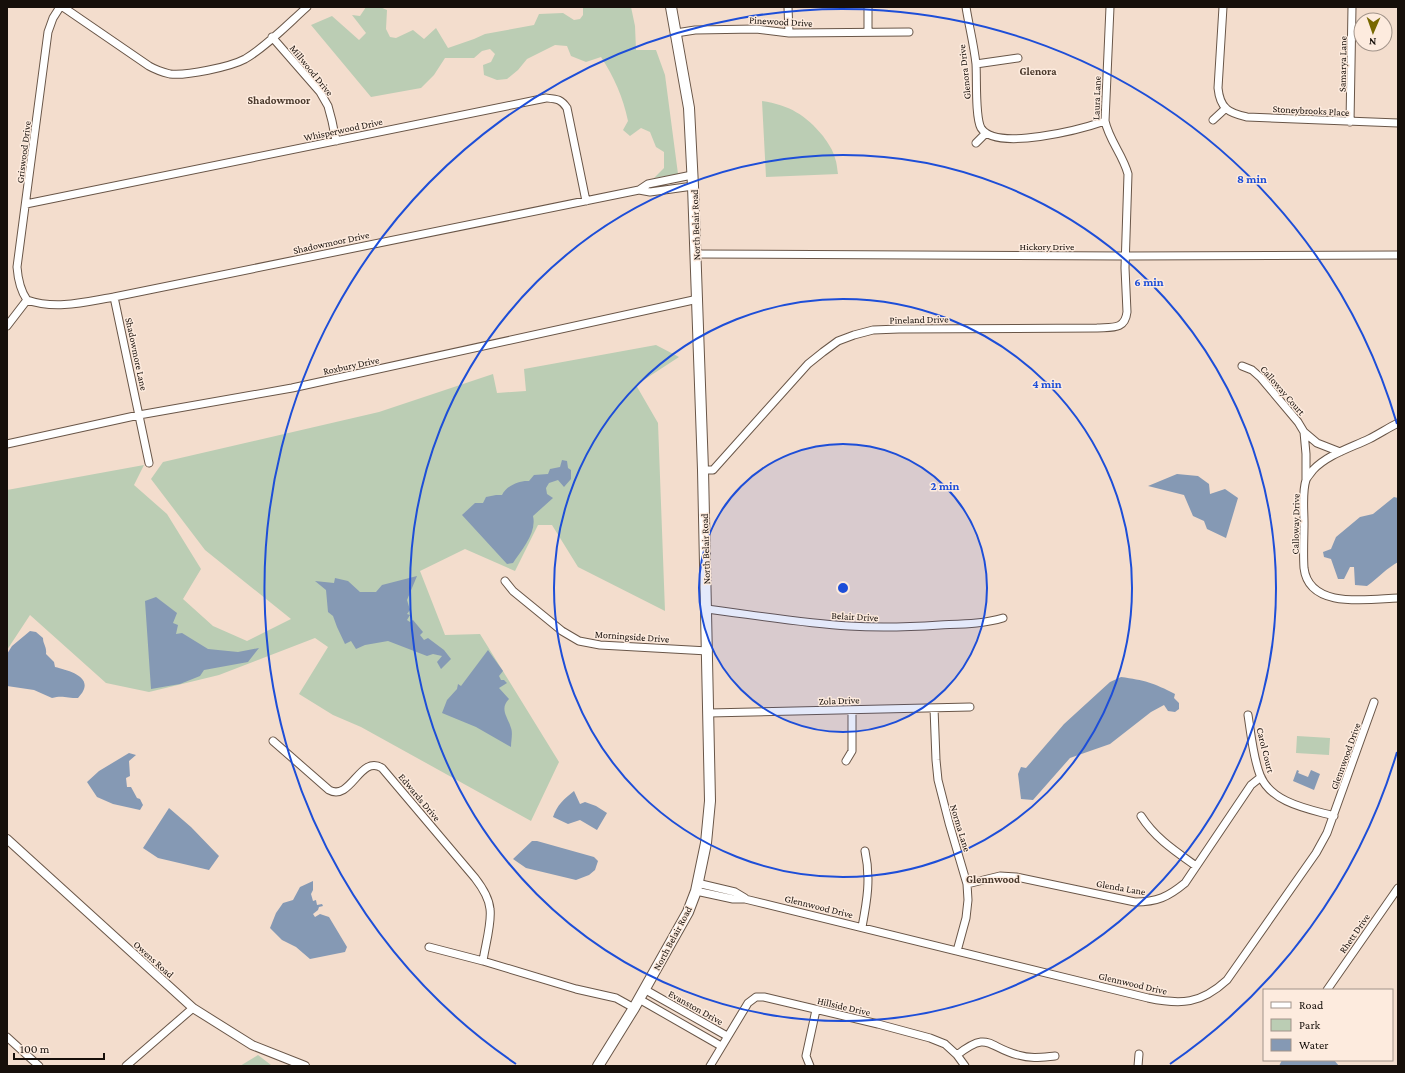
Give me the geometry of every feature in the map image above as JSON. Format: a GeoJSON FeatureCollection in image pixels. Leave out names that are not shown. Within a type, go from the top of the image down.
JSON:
{"type":"FeatureCollection","features":[{"type":"Feature","properties":{"kind":"main road","name":"North Belair Road"},"geometry":{"type":"LineString","coordinates":[[598,1066],[637,1003],[688,912],[696,887],[706,843],[710,801],[707,608],[698,299],[693,186],[689,108],[671,7]]}},
{"type":"Feature","properties":{"kind":"street"},"geometry":{"type":"LineString","coordinates":[[62,7],[149,66],[161,72],[171,74],[184,74],[232,64],[244,59],[307,7]]}},
{"type":"Feature","properties":{"kind":"street","name":"Griswood Drive"},"geometry":{"type":"LineString","coordinates":[[27,300],[21,292],[17,267],[48,32],[53,18],[62,7]]}},
{"type":"Feature","properties":{"kind":"street"},"geometry":{"type":"LineString","coordinates":[[788,7],[788,33]]}},
{"type":"Feature","properties":{"kind":"street"},"geometry":{"type":"LineString","coordinates":[[868,7],[868,32]]}},
{"type":"Feature","properties":{"kind":"street","name":"Glenora Drive"},"geometry":{"type":"LineString","coordinates":[[966,7],[976,64],[979,123],[986,133]]}},
{"type":"Feature","properties":{"kind":"street","name":"Laura Lane"},"geometry":{"type":"LineString","coordinates":[[1110,7],[1105,122],[1108,133],[1126,165],[1128,174],[1126,256]]}},
{"type":"Feature","properties":{"kind":"street"},"geometry":{"type":"LineString","coordinates":[[1213,120],[1226,108],[1222,104],[1218,88],[1223,7]]}},
{"type":"Feature","properties":{"kind":"street","name":"Samarya Lane"},"geometry":{"type":"LineString","coordinates":[[1350,122],[1352,7]]}},
{"type":"Feature","properties":{"kind":"street","name":"Pinewood Drive"},"geometry":{"type":"LineString","coordinates":[[676,33],[695,30],[756,28],[788,33],[909,32]]}},
{"type":"Feature","properties":{"kind":"street","name":"Millwood Drive"},"geometry":{"type":"LineString","coordinates":[[272,37],[320,92],[328,106],[336,141]]}},
{"type":"Feature","properties":{"kind":"street"},"geometry":{"type":"LineString","coordinates":[[976,64],[1018,58]]}},
{"type":"Feature","properties":{"kind":"street","name":"Whisperwood Drive"},"geometry":{"type":"LineString","coordinates":[[26,204],[546,98],[556,99],[563,102],[566,108],[586,201]]}},
{"type":"Feature","properties":{"kind":"street","name":"Stoneybrooks Place"},"geometry":{"type":"LineString","coordinates":[[1226,108],[1235,115],[1247,117],[1398,123]]}},
{"type":"Feature","properties":{"kind":"street"},"geometry":{"type":"LineString","coordinates":[[976,143],[986,133],[998,138],[1044,136],[1105,122]]}},
{"type":"Feature","properties":{"kind":"street","name":"Shadowmoor Drive"},"geometry":{"type":"LineString","coordinates":[[27,300],[38,304],[52,306],[114,297],[639,190],[648,184],[692,176]]}},
{"type":"Feature","properties":{"kind":"street"},"geometry":{"type":"LineString","coordinates":[[665,181],[666,190]]}},
{"type":"Feature","properties":{"kind":"street","name":"Shadowmoor Drive"},"geometry":{"type":"LineString","coordinates":[[639,190],[650,192],[693,186]]}},
{"type":"Feature","properties":{"kind":"street","name":"Hickory Drive"},"geometry":{"type":"LineString","coordinates":[[696,254],[1126,256],[1398,255]]}},
{"type":"Feature","properties":{"kind":"street","name":"Pineland Drive"},"geometry":{"type":"LineString","coordinates":[[703,470],[714,470],[808,364],[838,341],[854,335],[873,330],[899,329],[1118,327],[1124,323],[1126,319],[1126,256]]}},
{"type":"Feature","properties":{"kind":"street","name":"Shadowmore Lane"},"geometry":{"type":"LineString","coordinates":[[114,297],[149,463]]}},
{"type":"Feature","properties":{"kind":"street","name":"Roxbury Drive"},"geometry":{"type":"LineString","coordinates":[[7,444],[139,415],[292,388],[698,299]]}},
{"type":"Feature","properties":{"kind":"street"},"geometry":{"type":"LineString","coordinates":[[7,326],[27,300]]}},
{"type":"Feature","properties":{"kind":"street","name":"Calloway Court"},"geometry":{"type":"LineString","coordinates":[[1242,366],[1252,370],[1261,378],[1298,422],[1304,432],[1317,443],[1340,452]]}},
{"type":"Feature","properties":{"kind":"street"},"geometry":{"type":"LineString","coordinates":[[1306,479],[1328,458],[1398,423]]}},
{"type":"Feature","properties":{"kind":"street","name":"Calloway Court"},"geometry":{"type":"LineString","coordinates":[[1304,432],[1306,479]]}},
{"type":"Feature","properties":{"kind":"street","name":"Calloway Drive"},"geometry":{"type":"LineString","coordinates":[[1306,479],[1304,569],[1308,581],[1315,590],[1335,599],[1398,598]]}},
{"type":"Feature","properties":{"kind":"street","name":"Morningside Drive"},"geometry":{"type":"LineString","coordinates":[[505,581],[513,592],[562,631],[580,641],[600,645],[708,651]]}},
{"type":"Feature","properties":{"kind":"street","name":"Belair Drive"},"geometry":{"type":"LineString","coordinates":[[707,608],[806,622],[850,626],[884,627],[934,625],[989,622],[1003,618]]}},
{"type":"Feature","properties":{"kind":"street","name":"Glennwood Drive"},"geometry":{"type":"LineString","coordinates":[[696,887],[735,892],[745,898],[957,952],[1164,1002],[1180,1003],[1194,1000],[1208,995],[1219,988],[1227,980],[1316,853],[1334,816],[1374,702]]}},
{"type":"Feature","properties":{"kind":"street","name":"Norma Lane"},"geometry":{"type":"LineString","coordinates":[[934,708],[938,780],[967,884],[968,900],[966,918],[957,952]]}},
{"type":"Feature","properties":{"kind":"street","name":"Zola Drive"},"geometry":{"type":"LineString","coordinates":[[709,713],[970,708]]}},
{"type":"Feature","properties":{"kind":"street"},"geometry":{"type":"LineString","coordinates":[[846,761],[852,751],[852,710]]}},
{"type":"Feature","properties":{"kind":"street","name":"Carol Court"},"geometry":{"type":"LineString","coordinates":[[1248,715],[1257,766],[1261,777],[1273,792],[1298,806],[1334,816]]}},
{"type":"Feature","properties":{"kind":"street","name":"Edwards Drive"},"geometry":{"type":"LineString","coordinates":[[273,741],[329,790],[334,792],[339,792],[344,789],[367,767],[378,765],[382,768],[475,878],[488,899],[490,918],[483,961]]}},
{"type":"Feature","properties":{"kind":"street","name":"Glenda Lane"},"geometry":{"type":"LineString","coordinates":[[967,884],[1000,876],[1016,877],[1135,902],[1149,902],[1161,899],[1174,892],[1184,883],[1251,785],[1261,777]]}},
{"type":"Feature","properties":{"kind":"street"},"geometry":{"type":"LineString","coordinates":[[1140,816],[1148,828],[1164,843],[1196,866]]}},
{"type":"Feature","properties":{"kind":"street","name":"Owens Road"},"geometry":{"type":"LineString","coordinates":[[7,839],[193,1008],[252,1045],[305,1066]]}},
{"type":"Feature","properties":{"kind":"street"},"geometry":{"type":"LineString","coordinates":[[862,927],[869,884],[866,851]]}},
{"type":"Feature","properties":{"kind":"street","name":"Rhett Drive"},"geometry":{"type":"LineString","coordinates":[[1328,989],[1398,888]]}},
{"type":"Feature","properties":{"kind":"street"},"geometry":{"type":"LineString","coordinates":[[429,947],[483,961],[576,989],[637,1003]]}},
{"type":"Feature","properties":{"kind":"street","name":"Evanston Drive"},"geometry":{"type":"LineString","coordinates":[[644,989],[727,1036],[710,1066]]}},
{"type":"Feature","properties":{"kind":"street","name":"Hillside Drive"},"geometry":{"type":"LineString","coordinates":[[727,1036],[748,1003],[756,997],[764,997],[930,1038],[945,1044],[957,1055],[965,1066]]}},
{"type":"Feature","properties":{"kind":"street","name":"Evanston Drive"},"geometry":{"type":"LineString","coordinates":[[637,1003],[721,1046]]}},
{"type":"Feature","properties":{"kind":"street"},"geometry":{"type":"LineString","coordinates":[[126,1066],[193,1008]]}},
{"type":"Feature","properties":{"kind":"street"},"geometry":{"type":"LineString","coordinates":[[810,1066],[806,1056],[816,1010]]}},
{"type":"Feature","properties":{"kind":"street"},"geometry":{"type":"LineString","coordinates":[[7,1037],[39,1066]]}},
{"type":"Feature","properties":{"kind":"street"},"geometry":{"type":"LineString","coordinates":[[957,1055],[969,1045],[977,1042],[984,1042],[994,1044],[1009,1052],[1028,1057],[1055,1056]]}},
{"type":"Feature","properties":{"kind":"street"},"geometry":{"type":"LineString","coordinates":[[1138,1066],[1139,1054]]}},
{"type":"Feature","properties":{"kind":"green space"},"geometry":{"type":"Polygon","coordinates":[[[366,7],[380,7],[387,10],[386,29],[390,37],[396,38],[413,30],[424,39],[436,28],[448,48],[485,34],[534,25],[539,14],[563,13],[574,20],[580,19],[583,15],[583,8],[580,7],[631,7],[635,26],[636,50],[656,50],[665,75],[678,174],[654,178],[664,168],[664,152],[656,147],[650,132],[641,128],[630,136],[623,130],[628,121],[624,104],[614,80],[601,57],[586,62],[571,56],[567,46],[555,45],[527,59],[518,70],[507,79],[497,80],[484,75],[483,65],[491,62],[495,54],[490,49],[482,51],[474,58],[445,58],[434,75],[421,88],[371,97],[311,25],[332,16],[359,40],[366,33],[352,15],[360,16],[366,7]]]}},
{"type":"Feature","properties":{"kind":"green space"},"geometry":{"type":"Polygon","coordinates":[[[762,101],[789,108],[810,122],[823,136],[832,149],[836,160],[838,174],[766,177],[762,101]]]}},
{"type":"Feature","properties":{"kind":"green space"},"geometry":{"type":"Polygon","coordinates":[[[656,345],[679,357],[636,385],[658,423],[665,611],[578,567],[552,525],[538,525],[515,571],[465,549],[420,571],[445,635],[480,634],[559,762],[531,821],[361,727],[333,715],[299,694],[328,647],[315,638],[219,675],[149,692],[106,683],[30,615],[7,650],[7,490],[144,465],[134,485],[167,514],[201,569],[183,599],[213,626],[247,641],[291,619],[205,550],[151,479],[163,462],[379,412],[493,374],[497,393],[526,391],[524,369],[656,345]]]}},
{"type":"Feature","properties":{"kind":"green space"},"geometry":{"type":"Polygon","coordinates":[[[1297,736],[1330,738],[1329,755],[1296,753],[1297,736]]]}},
{"type":"Feature","properties":{"kind":"green space"},"geometry":{"type":"Polygon","coordinates":[[[258,1055],[271,1065],[240,1066],[258,1055]]]}},
{"type":"Feature","properties":{"kind":"water"},"geometry":{"type":"Polygon","coordinates":[[[562,460],[567,461],[568,468],[571,470],[571,479],[564,487],[558,480],[549,483],[546,488],[547,494],[553,498],[533,516],[533,529],[528,541],[513,563],[507,564],[462,515],[475,503],[483,503],[486,497],[502,495],[510,486],[529,481],[534,475],[548,474],[550,469],[560,467],[562,460]]]}},
{"type":"Feature","properties":{"kind":"water"},"geometry":{"type":"Polygon","coordinates":[[[1177,474],[1198,476],[1209,484],[1210,494],[1225,489],[1238,498],[1226,538],[1207,529],[1204,521],[1193,516],[1184,495],[1148,486],[1177,474]]]}},
{"type":"Feature","properties":{"kind":"water"},"geometry":{"type":"Polygon","coordinates":[[[1394,497],[1398,498],[1398,562],[1367,586],[1355,585],[1354,567],[1350,567],[1344,579],[1338,579],[1331,559],[1324,557],[1323,552],[1331,549],[1336,537],[1360,517],[1373,514],[1394,497]]]}},
{"type":"Feature","properties":{"kind":"water"},"geometry":{"type":"Polygon","coordinates":[[[417,576],[407,600],[410,610],[407,614],[410,615],[407,620],[410,622],[413,620],[423,632],[420,635],[424,640],[428,638],[444,650],[451,659],[441,669],[437,662],[442,656],[433,654],[427,656],[388,641],[365,645],[356,649],[351,641],[345,644],[333,616],[328,612],[326,590],[315,581],[334,583],[335,578],[348,581],[360,592],[376,592],[382,585],[417,576]]]}},
{"type":"Feature","properties":{"kind":"water"},"geometry":{"type":"Polygon","coordinates":[[[156,597],[177,613],[173,623],[178,625],[176,634],[182,633],[208,649],[238,652],[259,648],[248,662],[204,670],[200,676],[180,684],[151,689],[145,601],[156,597]]]}},
{"type":"Feature","properties":{"kind":"water"},"geometry":{"type":"Polygon","coordinates":[[[30,631],[36,632],[43,638],[46,654],[54,662],[55,667],[74,673],[80,676],[83,680],[85,685],[78,698],[52,698],[34,690],[7,686],[7,654],[12,646],[30,631]]]}},
{"type":"Feature","properties":{"kind":"water"},"geometry":{"type":"Polygon","coordinates":[[[488,650],[503,671],[499,676],[501,680],[504,680],[507,683],[499,688],[509,699],[504,710],[512,730],[511,747],[476,727],[442,713],[447,700],[457,689],[458,684],[461,686],[488,650]]]}},
{"type":"Feature","properties":{"kind":"water"},"geometry":{"type":"Polygon","coordinates":[[[1121,677],[1149,682],[1175,694],[1174,698],[1179,703],[1179,709],[1175,712],[1168,711],[1164,705],[1151,712],[1110,744],[1070,758],[1033,800],[1021,799],[1018,774],[1021,767],[1026,768],[1064,724],[1110,682],[1121,677]]]}},
{"type":"Feature","properties":{"kind":"water"},"geometry":{"type":"Polygon","coordinates":[[[129,753],[136,755],[129,761],[130,776],[126,778],[127,787],[131,787],[137,798],[140,799],[143,805],[140,810],[113,804],[97,797],[87,782],[99,771],[129,753]]]}},
{"type":"Feature","properties":{"kind":"water"},"geometry":{"type":"Polygon","coordinates":[[[1297,770],[1299,771],[1298,773],[1308,777],[1311,770],[1320,774],[1314,790],[1293,781],[1297,770]]]}},
{"type":"Feature","properties":{"kind":"water"},"geometry":{"type":"Polygon","coordinates":[[[574,791],[580,804],[585,802],[596,806],[607,813],[597,830],[580,820],[568,824],[553,817],[561,802],[574,791]]]}},
{"type":"Feature","properties":{"kind":"water"},"geometry":{"type":"Polygon","coordinates":[[[169,808],[191,827],[219,856],[209,870],[158,858],[143,848],[169,808]]]}},
{"type":"Feature","properties":{"kind":"water"},"geometry":{"type":"Polygon","coordinates":[[[532,841],[537,841],[594,857],[598,861],[595,870],[589,875],[576,880],[526,868],[513,859],[532,841]]]}},
{"type":"Feature","properties":{"kind":"water"},"geometry":{"type":"Polygon","coordinates":[[[313,881],[313,890],[311,894],[313,901],[316,900],[317,905],[322,904],[323,906],[319,907],[313,914],[315,917],[320,914],[329,917],[347,947],[345,952],[310,959],[296,947],[282,940],[270,928],[276,913],[283,903],[293,900],[300,887],[313,881]]]}},
{"type":"Feature","properties":{"kind":"water"},"geometry":{"type":"Polygon","coordinates":[[[1282,1061],[1335,1061],[1339,1066],[1279,1066],[1282,1061]]]}},
{"type":"Feature","properties":{"kind":"district","name":"Glenora"},"geometry":{"type":"Point","coordinates":[1038,71]}},
{"type":"Feature","properties":{"kind":"district","name":"Shadowmoor"},"geometry":{"type":"Point","coordinates":[279,100]}},
{"type":"Feature","properties":{"kind":"district","name":"Glennwood"},"geometry":{"type":"Point","coordinates":[993,879]}}]}
